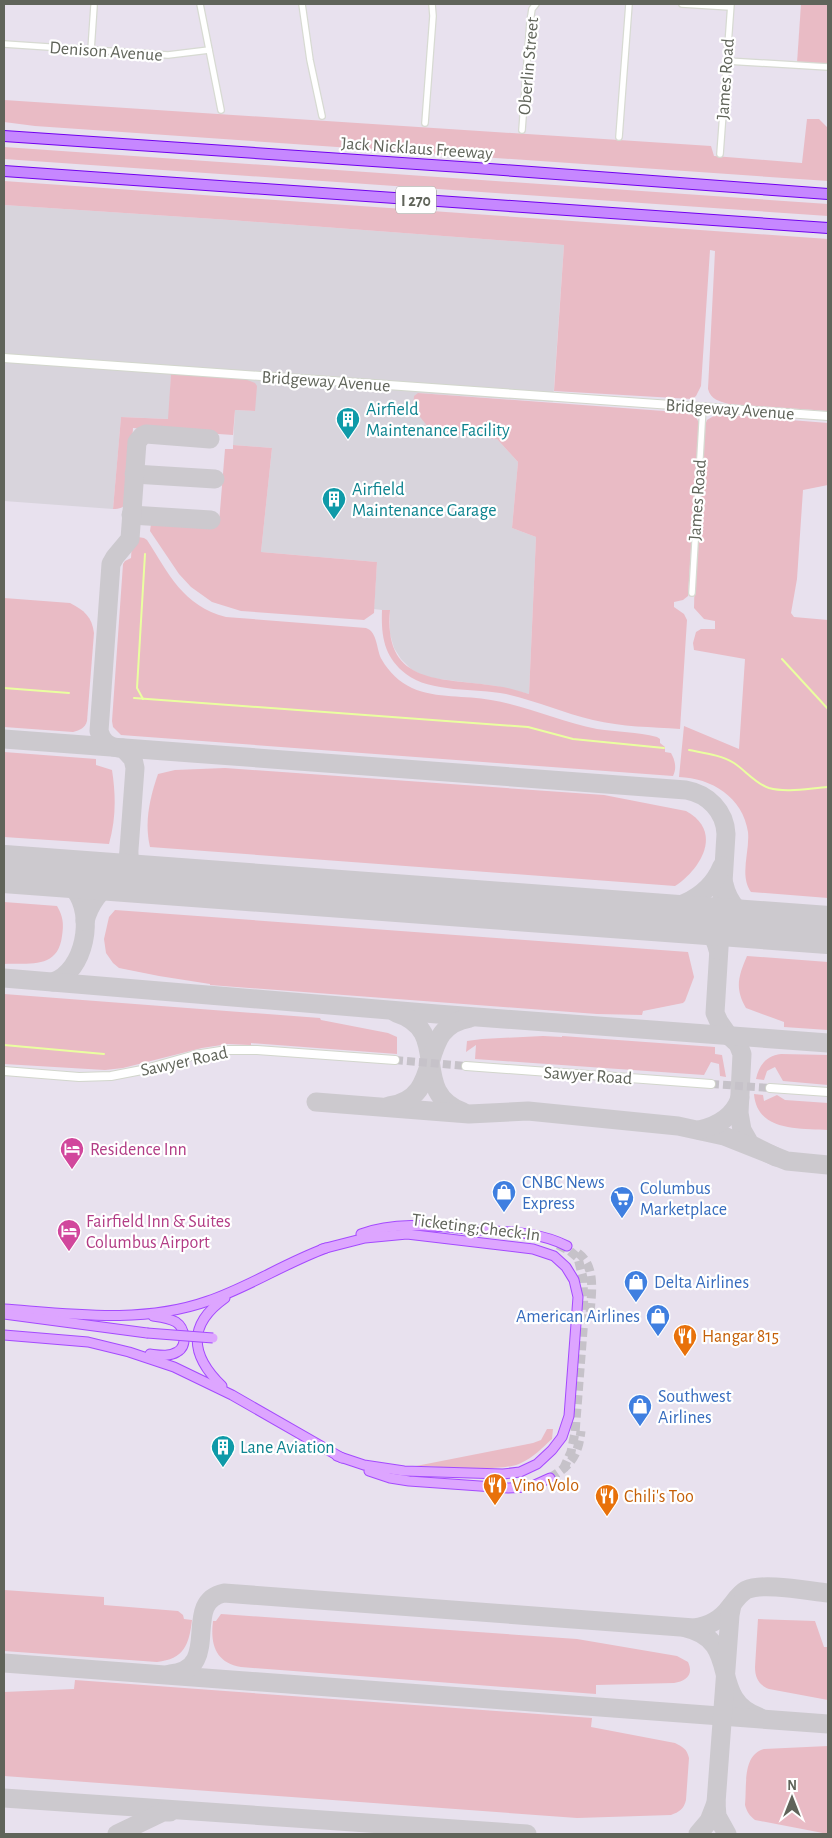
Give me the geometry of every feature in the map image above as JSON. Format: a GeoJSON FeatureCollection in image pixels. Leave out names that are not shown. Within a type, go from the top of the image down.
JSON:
{"type":"FeatureCollection","features":[{"type":"Feature","properties":{"kind":"highway","name":"Jack Nicklaus Freeway"},"geometry":{"type":"LineString","coordinates":[[6,136],[828,194]]}},
{"type":"Feature","properties":{"kind":"highway","name":"I 270"},"geometry":{"type":"LineString","coordinates":[[4,171],[828,228]]}},
{"type":"Feature","properties":{"kind":"main road"},"geometry":{"type":"LineString","coordinates":[[141,1315],[198,1305],[236,1291],[322,1249],[376,1229],[419,1226],[538,1235],[556,1240],[567,1246]]}},
{"type":"Feature","properties":{"kind":"main road","name":"Ticketing;Check-In"},"geometry":{"type":"LineString","coordinates":[[322,1249],[366,1238],[396,1234],[420,1235],[533,1249],[554,1256],[566,1267],[578,1290],[577,1330],[569,1416],[562,1437],[538,1464],[520,1472],[503,1474],[392,1470],[364,1465],[337,1456]]}},
{"type":"Feature","properties":{"kind":"main road"},"geometry":{"type":"LineString","coordinates":[[232,1394],[206,1369],[198,1353],[196,1340],[199,1327],[205,1316],[222,1300],[236,1291]]}},
{"type":"Feature","properties":{"kind":"main road"},"geometry":{"type":"LineString","coordinates":[[4,1309],[160,1317],[177,1323],[184,1335],[180,1350],[162,1355],[74,1340],[4,1335]]}},
{"type":"Feature","properties":{"kind":"main road"},"geometry":{"type":"LineString","coordinates":[[4,1314],[147,1333],[213,1338]]}},
{"type":"Feature","properties":{"kind":"main road"},"geometry":{"type":"LineString","coordinates":[[103,1345],[174,1366],[232,1394],[337,1456],[371,1472],[409,1481],[519,1489],[540,1484],[550,1478]]}},
{"type":"Feature","properties":{"kind":"street"},"geometry":{"type":"LineString","coordinates":[[200,4],[221,110]]}},
{"type":"Feature","properties":{"kind":"street"},"geometry":{"type":"LineString","coordinates":[[302,4],[310,60],[322,116]]}},
{"type":"Feature","properties":{"kind":"street"},"geometry":{"type":"LineString","coordinates":[[425,123],[433,16],[432,4]]}},
{"type":"Feature","properties":{"kind":"street","name":"Oberlin Street"},"geometry":{"type":"LineString","coordinates":[[522,130],[530,22],[532,9],[536,4]]}},
{"type":"Feature","properties":{"kind":"street"},"geometry":{"type":"LineString","coordinates":[[619,137],[629,4]]}},
{"type":"Feature","properties":{"kind":"street"},"geometry":{"type":"LineString","coordinates":[[682,4],[730,6]]}},
{"type":"Feature","properties":{"kind":"street"},"geometry":{"type":"LineString","coordinates":[[91,50],[94,6]]}},
{"type":"Feature","properties":{"kind":"street","name":"James Road"},"geometry":{"type":"LineString","coordinates":[[720,154],[730,6]]}},
{"type":"Feature","properties":{"kind":"street","name":"Denison Avenue"},"geometry":{"type":"LineString","coordinates":[[4,44],[168,56],[209,50]]}},
{"type":"Feature","properties":{"kind":"street"},"geometry":{"type":"LineString","coordinates":[[727,61],[828,68]]}},
{"type":"Feature","properties":{"kind":"street","name":"Bridgeway Avenue"},"geometry":{"type":"LineString","coordinates":[[4,358],[828,416]]}},
{"type":"Feature","properties":{"kind":"street","name":"James Road"},"geometry":{"type":"LineString","coordinates":[[692,593],[703,407]]}},
{"type":"Feature","properties":{"kind":"street","name":"Sawyer Road"},"geometry":{"type":"LineString","coordinates":[[4,1071],[79,1077],[111,1076],[195,1055],[227,1050],[257,1050],[395,1060]]}},
{"type":"Feature","properties":{"kind":"street","name":"Sawyer Road"},"geometry":{"type":"LineString","coordinates":[[466,1066],[711,1084]]}},
{"type":"Feature","properties":{"kind":"street"},"geometry":{"type":"LineString","coordinates":[[770,1088],[828,1092]]}},
{"type":"Feature","properties":{"kind":"shaded area"},"geometry":{"type":"Polygon","coordinates":[[[801,4],[828,4],[828,64],[797,63],[801,4]]]}},
{"type":"Feature","properties":{"kind":"shaded area"},"geometry":{"type":"Polygon","coordinates":[[[4,100],[711,146],[714,156],[802,163],[807,119],[819,119],[828,128],[828,181],[35,126],[4,122],[4,100]]]}},
{"type":"Feature","properties":{"kind":"shaded area"},"geometry":{"type":"Polygon","coordinates":[[[4,147],[828,204],[828,216],[4,159],[4,147]]]}},
{"type":"Feature","properties":{"kind":"shaded area"},"geometry":{"type":"Polygon","coordinates":[[[4,181],[828,239],[828,411],[729,404],[716,400],[711,396],[708,389],[715,251],[710,250],[701,386],[696,396],[692,399],[554,391],[564,245],[4,205],[4,181]]]}},
{"type":"Feature","properties":{"kind":"shaded area"},"geometry":{"type":"Polygon","coordinates":[[[4,205],[564,245],[553,402],[418,393],[432,432],[497,439],[518,462],[512,528],[536,537],[529,694],[496,686],[426,677],[411,669],[394,648],[390,634],[390,611],[374,609],[377,562],[261,552],[272,448],[233,445],[235,410],[255,411],[171,375],[169,419],[121,417],[113,509],[4,501],[4,205]]]}},
{"type":"Feature","properties":{"kind":"shaded area"},"geometry":{"type":"Polygon","coordinates":[[[171,374],[245,379],[255,383],[257,386],[255,411],[235,410],[233,435],[133,428],[128,502],[121,508],[113,509],[121,417],[168,419],[171,374]]]}},
{"type":"Feature","properties":{"kind":"shaded area"},"geometry":{"type":"Polygon","coordinates":[[[418,393],[691,413],[695,415],[699,423],[688,596],[683,600],[674,602],[674,607],[684,614],[687,620],[680,729],[615,724],[582,717],[506,694],[440,687],[416,680],[406,674],[393,660],[388,653],[383,637],[382,610],[390,610],[390,635],[396,653],[406,666],[420,674],[513,689],[529,694],[536,537],[512,528],[518,462],[497,439],[432,432],[413,408],[414,396],[418,393]]]}},
{"type":"Feature","properties":{"kind":"shaded area"},"geometry":{"type":"Polygon","coordinates":[[[717,414],[828,423],[828,485],[803,490],[797,579],[791,613],[794,617],[828,620],[828,898],[751,892],[745,871],[748,832],[740,809],[732,799],[714,786],[703,781],[679,777],[684,726],[739,749],[745,659],[694,650],[693,643],[696,632],[701,629],[715,629],[715,621],[704,619],[694,608],[705,425],[707,420],[717,414]]]}},
{"type":"Feature","properties":{"kind":"shaded area"},"geometry":{"type":"Polygon","coordinates":[[[233,445],[272,448],[261,552],[377,562],[374,613],[364,620],[241,611],[212,602],[191,587],[179,574],[150,531],[151,524],[158,520],[219,523],[225,449],[233,449],[233,445]]]}},
{"type":"Feature","properties":{"kind":"shaded area"},"geometry":{"type":"Polygon","coordinates":[[[138,537],[147,540],[170,576],[188,597],[211,612],[226,617],[366,628],[373,633],[380,656],[388,669],[407,686],[431,694],[481,698],[504,703],[597,729],[657,737],[665,747],[665,752],[671,753],[674,758],[673,776],[121,735],[113,727],[112,721],[123,564],[131,558],[132,542],[138,537]]]}},
{"type":"Feature","properties":{"kind":"shaded area"},"geometry":{"type":"Polygon","coordinates":[[[4,598],[70,603],[83,611],[89,618],[94,633],[87,721],[82,728],[73,732],[4,727],[4,598]]]}},
{"type":"Feature","properties":{"kind":"shaded area"},"geometry":{"type":"Polygon","coordinates":[[[4,752],[96,759],[96,765],[112,770],[115,807],[109,844],[4,837],[4,752]]]}},
{"type":"Feature","properties":{"kind":"shaded area"},"geometry":{"type":"Polygon","coordinates":[[[225,768],[604,795],[686,811],[697,819],[704,829],[706,839],[700,860],[685,878],[675,886],[150,847],[148,819],[158,774],[175,770],[225,768]]]}},
{"type":"Feature","properties":{"kind":"shaded area"},"geometry":{"type":"Polygon","coordinates":[[[4,902],[57,906],[62,917],[63,928],[59,947],[55,954],[41,962],[4,964],[4,902]]]}},
{"type":"Feature","properties":{"kind":"shaded area"},"geometry":{"type":"Polygon","coordinates":[[[115,910],[688,952],[694,977],[683,1003],[643,1011],[642,1015],[597,1014],[210,985],[119,968],[106,953],[104,939],[109,917],[115,910]]]}},
{"type":"Feature","properties":{"kind":"shaded area"},"geometry":{"type":"Polygon","coordinates":[[[747,956],[828,962],[828,1030],[784,1027],[784,1022],[746,1008],[740,994],[739,982],[747,956]]]}},
{"type":"Feature","properties":{"kind":"shaded area"},"geometry":{"type":"Polygon","coordinates":[[[4,994],[320,1018],[321,1020],[388,1033],[397,1037],[397,1054],[251,1043],[251,1045],[228,1044],[202,1048],[123,1068],[105,1070],[4,1064],[4,994]]]}},
{"type":"Feature","properties":{"kind":"shaded area"},"geometry":{"type":"Polygon","coordinates":[[[543,1036],[715,1047],[715,1054],[722,1055],[726,1077],[720,1076],[719,1064],[711,1062],[704,1075],[475,1059],[476,1045],[466,1052],[467,1041],[543,1036]]]}},
{"type":"Feature","properties":{"kind":"shaded area"},"geometry":{"type":"Polygon","coordinates":[[[781,1054],[828,1055],[828,1085],[783,1081],[775,1067],[767,1071],[764,1080],[756,1079],[759,1069],[767,1059],[781,1054]]]}},
{"type":"Feature","properties":{"kind":"shaded area"},"geometry":{"type":"Polygon","coordinates":[[[754,1094],[763,1095],[764,1101],[777,1095],[785,1100],[828,1103],[828,1130],[793,1128],[771,1122],[757,1106],[754,1094]]]}},
{"type":"Feature","properties":{"kind":"shaded area"},"geometry":{"type":"Polygon","coordinates":[[[547,1429],[553,1429],[552,1439],[530,1458],[512,1466],[470,1468],[416,1466],[533,1443],[541,1440],[547,1429]]]}},
{"type":"Feature","properties":{"kind":"shaded area"},"geometry":{"type":"Polygon","coordinates":[[[4,1590],[104,1597],[104,1605],[178,1611],[183,1615],[184,1619],[192,1620],[189,1637],[179,1654],[173,1658],[157,1662],[4,1651],[4,1590]]]}},
{"type":"Feature","properties":{"kind":"shaded area"},"geometry":{"type":"Polygon","coordinates":[[[221,1614],[577,1639],[677,1656],[688,1662],[690,1670],[688,1677],[674,1683],[596,1685],[596,1694],[241,1667],[226,1662],[220,1657],[214,1645],[213,1621],[216,1621],[221,1614]]]}},
{"type":"Feature","properties":{"kind":"shaded area"},"geometry":{"type":"Polygon","coordinates":[[[758,1619],[815,1621],[824,1647],[828,1647],[828,1700],[769,1689],[760,1683],[755,1667],[758,1619]]]}},
{"type":"Feature","properties":{"kind":"shaded area"},"geometry":{"type":"Polygon","coordinates":[[[75,1680],[592,1718],[591,1727],[675,1743],[684,1749],[689,1758],[686,1800],[681,1810],[671,1815],[577,1818],[4,1776],[4,1692],[74,1689],[75,1680]]]}},
{"type":"Feature","properties":{"kind":"shaded area"},"geometry":{"type":"Polygon","coordinates":[[[828,1746],[828,1834],[755,1820],[751,1817],[745,1805],[746,1781],[749,1764],[757,1752],[764,1749],[828,1746]]]}},
{"type":"Feature","properties":{"kind":"waterway"},"geometry":{"type":"LineString","coordinates":[[143,699],[137,688],[145,554]]}},
{"type":"Feature","properties":{"kind":"waterway"},"geometry":{"type":"LineString","coordinates":[[782,659],[828,709]]}},
{"type":"Feature","properties":{"kind":"waterway"},"geometry":{"type":"LineString","coordinates":[[4,688],[69,693]]}},
{"type":"Feature","properties":{"kind":"waterway"},"geometry":{"type":"LineString","coordinates":[[134,698],[528,727],[573,739],[664,748]]}},
{"type":"Feature","properties":{"kind":"waterway"},"geometry":{"type":"LineString","coordinates":[[689,750],[729,760],[760,784],[769,788],[791,790],[828,787]]}},
{"type":"Feature","properties":{"kind":"waterway"},"geometry":{"type":"LineString","coordinates":[[4,1045],[104,1054]]}},
{"type":"Feature","properties":{"kind":"taxiway"},"geometry":{"type":"LineString","coordinates":[[118,748],[105,742],[99,731],[111,564],[130,539],[137,442],[146,434],[210,439]]}},
{"type":"Feature","properties":{"kind":"taxiway"},"geometry":{"type":"LineString","coordinates":[[134,474],[215,479]]}},
{"type":"Feature","properties":{"kind":"taxiway"},"geometry":{"type":"LineString","coordinates":[[131,515],[211,520]]}},
{"type":"Feature","properties":{"kind":"taxiway"},"geometry":{"type":"LineString","coordinates":[[4,739],[686,790],[701,795],[719,811],[726,834],[715,1013],[728,1035],[738,1044],[742,1054],[739,1113],[742,1130],[750,1144],[776,1157]]}},
{"type":"Feature","properties":{"kind":"taxiway"},"geometry":{"type":"LineString","coordinates":[[85,921],[96,898],[124,870],[128,863],[135,768],[133,759],[123,748]]}},
{"type":"Feature","properties":{"kind":"taxiway"},"geometry":{"type":"LineString","coordinates":[[129,854],[129,865],[135,875],[149,880]]}},
{"type":"Feature","properties":{"kind":"taxiway"},"geometry":{"type":"LineString","coordinates":[[633,915],[660,911],[697,897],[707,889],[722,866]]}},
{"type":"Feature","properties":{"kind":"taxiway"},"geometry":{"type":"LineString","coordinates":[[37,872],[58,878],[71,886],[81,901],[84,913],[84,941],[79,955],[73,966],[64,976],[53,982]]}},
{"type":"Feature","properties":{"kind":"taxiway"},"geometry":{"type":"LineString","coordinates":[[724,884],[733,905],[750,919],[765,925]]}},
{"type":"Feature","properties":{"kind":"taxiway"},"geometry":{"type":"LineString","coordinates":[[687,919],[703,926],[714,938],[718,950]]}},
{"type":"Feature","properties":{"kind":"taxiway"},"geometry":{"type":"LineString","coordinates":[[4,978],[437,1014],[828,1043]]}},
{"type":"Feature","properties":{"kind":"taxiway"},"geometry":{"type":"LineString","coordinates":[[396,1013],[413,1022],[423,1033],[428,1047],[432,1076],[437,1090],[446,1102],[463,1112]]}},
{"type":"Feature","properties":{"kind":"taxiway"},"geometry":{"type":"LineString","coordinates":[[389,1106],[407,1100],[419,1090],[426,1077],[435,1047],[442,1034],[453,1024],[470,1018]]}},
{"type":"Feature","properties":{"kind":"taxiway"},"geometry":{"type":"LineString","coordinates":[[699,1130],[712,1126],[724,1119],[734,1110],[740,1098]]}},
{"type":"Feature","properties":{"kind":"taxiway"},"geometry":{"type":"LineString","coordinates":[[316,1102],[469,1114],[528,1111],[678,1126],[724,1136],[787,1161],[828,1165]]}},
{"type":"Feature","properties":{"kind":"taxiway"},"geometry":{"type":"LineString","coordinates":[[170,1674],[186,1669],[195,1660],[199,1649],[205,1609],[211,1599],[224,1593],[694,1628],[705,1626],[719,1619],[746,1590],[774,1587],[828,1593]]}},
{"type":"Feature","properties":{"kind":"taxiway"},"geometry":{"type":"LineString","coordinates":[[698,1834],[709,1821],[716,1803],[732,1605]]}},
{"type":"Feature","properties":{"kind":"taxiway"},"geometry":{"type":"LineString","coordinates":[[686,1628],[703,1635],[714,1645],[734,1697],[743,1709],[759,1717]]}},
{"type":"Feature","properties":{"kind":"taxiway"},"geometry":{"type":"LineString","coordinates":[[4,1663],[828,1724]]}},
{"type":"Feature","properties":{"kind":"taxiway"},"geometry":{"type":"LineString","coordinates":[[4,1798],[527,1834]]}},
{"type":"Feature","properties":{"kind":"taxiway"},"geometry":{"type":"LineString","coordinates":[[716,1803],[717,1816],[727,1834]]}},
{"type":"Feature","properties":{"kind":"taxiway"},"geometry":{"type":"LineString","coordinates":[[117,1834],[163,1812],[170,1812]]}},
{"type":"Feature","properties":{"kind":"runway"},"geometry":{"type":"LineString","coordinates":[[4,869],[828,930]]}},
{"type":"Feature","properties":{"kind":"tunnel"},"geometry":{"type":"LineString","coordinates":[[395,1060],[466,1066]]}},
{"type":"Feature","properties":{"kind":"tunnel"},"geometry":{"type":"LineString","coordinates":[[711,1084],[770,1088]]}},
{"type":"Feature","properties":{"kind":"tunnel"},"geometry":{"type":"LineString","coordinates":[[558,1245],[570,1251],[578,1258],[583,1278],[584,1318],[575,1433],[571,1452],[563,1470]]}},
{"type":"Feature","properties":{"kind":"tunnel"},"geometry":{"type":"LineString","coordinates":[[578,1253],[588,1266],[592,1281],[590,1315]]}},
{"type":"Feature","properties":{"kind":"tunnel"},"geometry":{"type":"LineString","coordinates":[[550,1478],[563,1469],[572,1459],[578,1447],[581,1431]]}},
{"type":"Feature","properties":{"kind":"place","name":"Airfield Maintenance Facility"},"geometry":{"type":"Point","coordinates":[348,440]}},
{"type":"Feature","properties":{"kind":"place","name":"Airfield Maintenance Garage"},"geometry":{"type":"Point","coordinates":[334,520]}},
{"type":"Feature","properties":{"kind":"place","name":"Residence Inn"},"geometry":{"type":"Point","coordinates":[72,1170]}},
{"type":"Feature","properties":{"kind":"place","name":"CNBC News Express"},"geometry":{"type":"Point","coordinates":[504,1213]}},
{"type":"Feature","properties":{"kind":"place","name":"Columbus Marketplace"},"geometry":{"type":"Point","coordinates":[622,1219]}},
{"type":"Feature","properties":{"kind":"place","name":"Fairfield Inn & Suites Columbus Airport"},"geometry":{"type":"Point","coordinates":[69,1252]}},
{"type":"Feature","properties":{"kind":"place","name":"Delta Airlines"},"geometry":{"type":"Point","coordinates":[636,1303]}},
{"type":"Feature","properties":{"kind":"place","name":"American Airlines"},"geometry":{"type":"Point","coordinates":[658,1337]}},
{"type":"Feature","properties":{"kind":"place","name":"Hangar 815"},"geometry":{"type":"Point","coordinates":[685,1357]}},
{"type":"Feature","properties":{"kind":"place","name":"Southwest Airlines"},"geometry":{"type":"Point","coordinates":[640,1427]}},
{"type":"Feature","properties":{"kind":"place","name":"Lane Aviation"},"geometry":{"type":"Point","coordinates":[223,1468]}},
{"type":"Feature","properties":{"kind":"place","name":"Vino Volo"},"geometry":{"type":"Point","coordinates":[495,1506]}},
{"type":"Feature","properties":{"kind":"place","name":"Chili's Too"},"geometry":{"type":"Point","coordinates":[607,1517]}}]}
